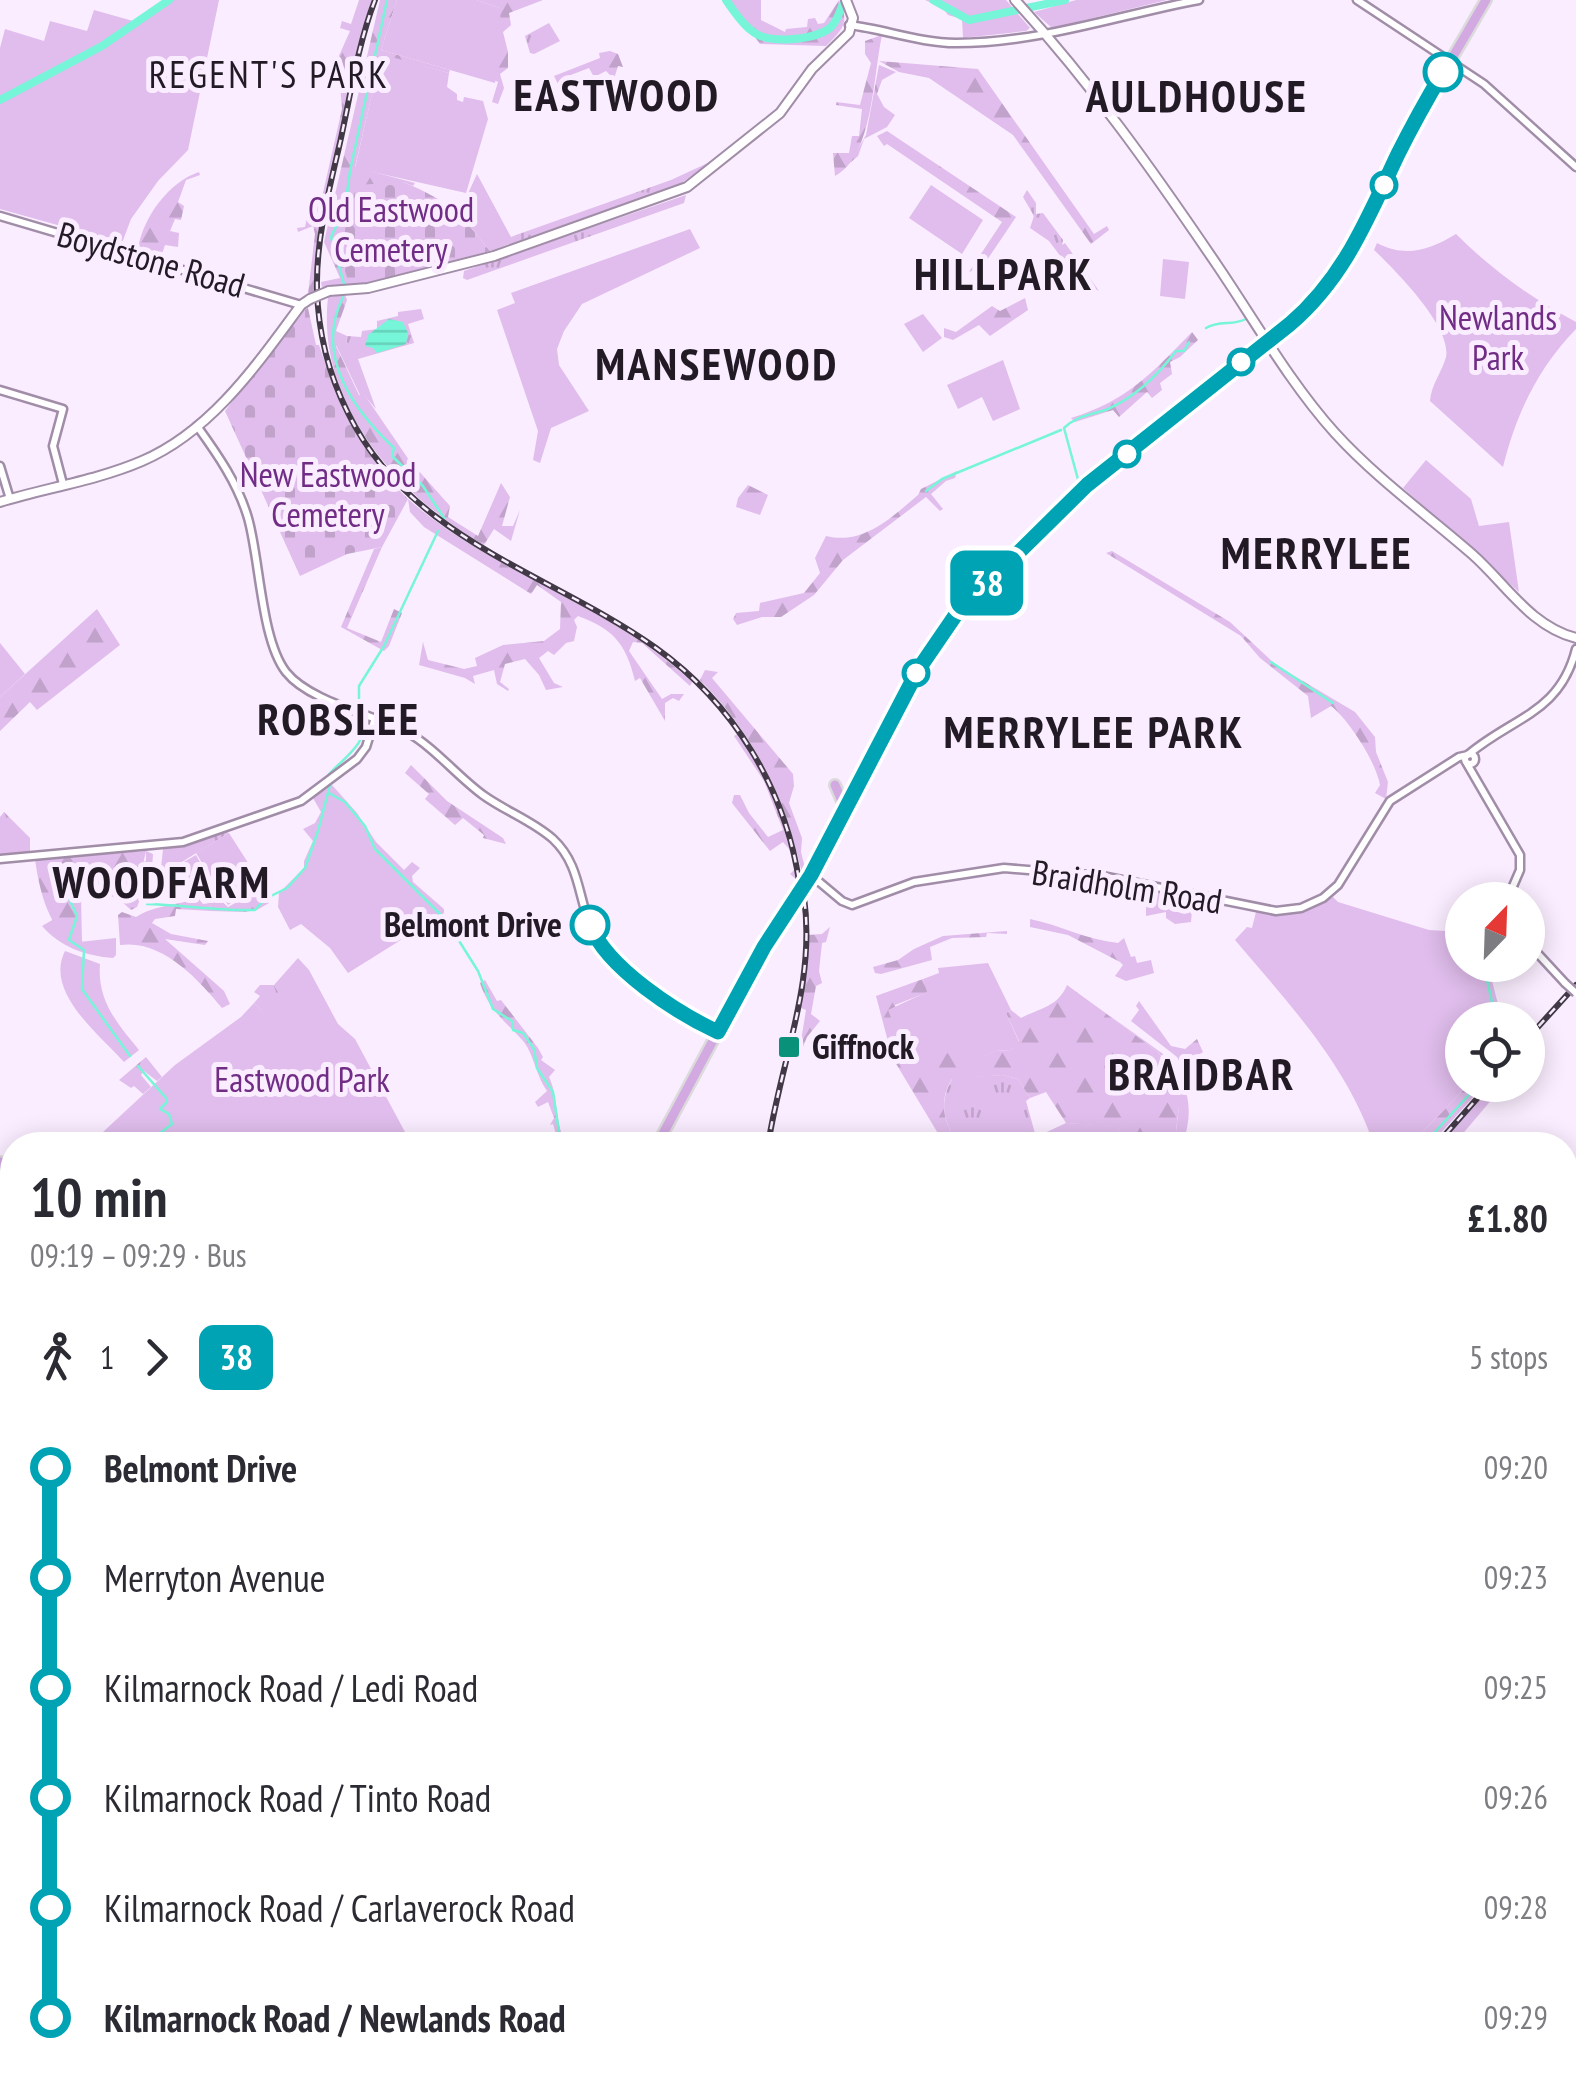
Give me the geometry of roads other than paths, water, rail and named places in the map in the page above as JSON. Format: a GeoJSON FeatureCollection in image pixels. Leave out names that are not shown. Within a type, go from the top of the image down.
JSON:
{"type":"FeatureCollection","features":[{"type":"Feature","properties":{"kind":"main road"},"geometry":{"type":"LineString","coordinates":[[1015,0],[1141,154],[1268,341],[1344,442],[1474,556],[1540,622],[1576,638]]}},
{"type":"Feature","properties":{"kind":"main road"},"geometry":{"type":"LineString","coordinates":[[663,1132],[764,947],[808,879],[918,670],[943,631],[1067,504],[1308,308],[1343,266],[1363,232],[1409,132],[1486,0]]}},
{"type":"Feature","properties":{"kind":"main road"},"geometry":{"type":"LineString","coordinates":[[5,500],[142,461],[197,426],[222,404],[306,302],[329,291],[368,288],[494,256],[683,189],[780,113],[850,25],[845,3]]}},
{"type":"Feature","properties":{"kind":"main road"},"geometry":{"type":"LineString","coordinates":[[834,785],[844,809]]}},
{"type":"Feature","properties":{"kind":"street"},"geometry":{"type":"LineString","coordinates":[[850,25],[950,43],[1047,36],[1200,0]]}},
{"type":"Feature","properties":{"kind":"street"},"geometry":{"type":"LineString","coordinates":[[1357,0],[1484,84],[1576,167]]}},
{"type":"Feature","properties":{"kind":"street","name":"Boydstone Road"},"geometry":{"type":"LineString","coordinates":[[0,216],[306,302]]}},
{"type":"Feature","properties":{"kind":"street"},"geometry":{"type":"LineString","coordinates":[[0,390],[63,409],[53,446],[63,484]]}},
{"type":"Feature","properties":{"kind":"street"},"geometry":{"type":"LineString","coordinates":[[197,426],[231,477],[246,513],[277,658],[302,686],[413,736],[484,796],[554,840],[570,862],[593,933],[613,960],[687,1016],[718,1032]]}},
{"type":"Feature","properties":{"kind":"street"},"geometry":{"type":"LineString","coordinates":[[0,466],[5,500]]}},
{"type":"Feature","properties":{"kind":"street"},"geometry":{"type":"LineString","coordinates":[[1515,882],[1520,854],[1475,781],[1470,759],[1483,744],[1556,694],[1568,676],[1576,650]]}},
{"type":"Feature","properties":{"kind":"street"},"geometry":{"type":"LineString","coordinates":[[0,859],[182,842],[301,801],[329,783],[362,753],[376,718]]}},
{"type":"Feature","properties":{"kind":"street","name":"Braidholm Road"},"geometry":{"type":"LineString","coordinates":[[808,879],[852,906],[914,882],[1004,868],[1102,876],[1222,902],[1293,910],[1318,902],[1338,885],[1394,798],[1454,761],[1470,759]]}},
{"type":"Feature","properties":{"kind":"street"},"geometry":{"type":"LineString","coordinates":[[1545,962],[1576,993]]}},
{"type":"Feature","properties":{"kind":"waterway"},"geometry":{"type":"LineString","coordinates":[[0,100],[102,46],[169,0]]}},
{"type":"Feature","properties":{"kind":"waterway"},"geometry":{"type":"LineString","coordinates":[[344,284],[331,237],[345,208],[387,0]]}},
{"type":"Feature","properties":{"kind":"waterway"},"geometry":{"type":"LineString","coordinates":[[726,0],[752,31],[779,39],[813,36],[830,28],[845,0]]}},
{"type":"Feature","properties":{"kind":"waterway"},"geometry":{"type":"LineString","coordinates":[[933,0],[969,20],[1065,0]]}},
{"type":"Feature","properties":{"kind":"waterway"},"geometry":{"type":"LineString","coordinates":[[343,297],[333,340],[342,380],[352,399],[394,448],[392,456],[423,486],[444,518]]}},
{"type":"Feature","properties":{"kind":"waterway"},"geometry":{"type":"LineString","coordinates":[[1206,328],[1246,319]]}},
{"type":"Feature","properties":{"kind":"waterway"},"geometry":{"type":"LineString","coordinates":[[1079,483],[1064,428],[1128,398],[1176,351],[1184,351],[1189,342]]}},
{"type":"Feature","properties":{"kind":"waterway"},"geometry":{"type":"LineString","coordinates":[[926,491],[942,479],[1061,430]]}},
{"type":"Feature","properties":{"kind":"waterway"},"geometry":{"type":"LineString","coordinates":[[359,709],[359,686],[384,646],[438,531]]}},
{"type":"Feature","properties":{"kind":"waterway"},"geometry":{"type":"LineString","coordinates":[[1271,662],[1333,703]]}},
{"type":"Feature","properties":{"kind":"waterway"},"geometry":{"type":"LineString","coordinates":[[326,778],[358,744],[364,727],[362,717]]}},
{"type":"Feature","properties":{"kind":"waterway"},"geometry":{"type":"LineString","coordinates":[[147,904],[255,910],[265,899],[287,888],[305,868],[330,785]]}},
{"type":"Feature","properties":{"kind":"waterway"},"geometry":{"type":"LineString","coordinates":[[329,793],[345,802],[365,826],[375,849],[441,915]]}},
{"type":"Feature","properties":{"kind":"waterway"},"geometry":{"type":"LineString","coordinates":[[130,1056],[82,989],[84,950],[69,940],[77,916],[68,896],[74,880],[80,877],[133,901]]}},
{"type":"Feature","properties":{"kind":"waterway"},"geometry":{"type":"LineString","coordinates":[[446,920],[478,971],[493,1009],[512,1021],[513,1030],[523,1033],[534,1049],[537,1068],[553,1092],[559,1132]]}},
{"type":"Feature","properties":{"kind":"waterway"},"geometry":{"type":"LineString","coordinates":[[1487,982],[1492,1002]]}},
{"type":"Feature","properties":{"kind":"waterway"},"geometry":{"type":"LineString","coordinates":[[138,1066],[166,1098],[160,1109],[169,1114],[172,1124],[162,1132]]}},
{"type":"Feature","properties":{"kind":"waterway"},"geometry":{"type":"LineString","coordinates":[[1435,1132],[1462,1102]]}},
{"type":"Feature","properties":{"kind":"railway"},"geometry":{"type":"LineString","coordinates":[[375,0],[327,200],[317,271],[322,337],[341,399],[375,456],[407,493],[444,523],[485,550],[615,621],[684,670],[709,695],[751,750],[768,781],[782,813],[799,881]]}},
{"type":"Feature","properties":{"kind":"railway"},"geometry":{"type":"LineString","coordinates":[[771,1132],[801,991],[806,929],[804,897]]}},
{"type":"Feature","properties":{"kind":"railway"},"geometry":{"type":"LineString","coordinates":[[1545,1019],[1576,985]]}},
{"type":"Feature","properties":{"kind":"railway"},"geometry":{"type":"LineString","coordinates":[[1447,1132],[1474,1102]]}},
{"type":"Feature","properties":{"kind":"place","name":"Belmont Drive"},"geometry":{"type":"Point","coordinates":[590,925]}},
{"type":"Feature","properties":{"kind":"place","name":"Giffnock"},"geometry":{"type":"Point","coordinates":[789,1047]}},
{"type":"Feature","properties":{"kind":"district","name":"REGENT'S PARK"},"geometry":{"type":"Point","coordinates":[269,75]}},
{"type":"Feature","properties":{"kind":"district","name":"EASTWOOD"},"geometry":{"type":"Point","coordinates":[617,95]}},
{"type":"Feature","properties":{"kind":"district","name":"AULDHOUSE"},"geometry":{"type":"Point","coordinates":[1197,96]}},
{"type":"Feature","properties":{"kind":"district","name":"HILLPARK"},"geometry":{"type":"Point","coordinates":[1004,274]}},
{"type":"Feature","properties":{"kind":"district","name":"MANSEWOOD"},"geometry":{"type":"Point","coordinates":[717,364]}},
{"type":"Feature","properties":{"kind":"district","name":"MERRYLEE"},"geometry":{"type":"Point","coordinates":[1317,553]}},
{"type":"Feature","properties":{"kind":"district","name":"ROBSLEE"},"geometry":{"type":"Point","coordinates":[339,719]}},
{"type":"Feature","properties":{"kind":"district","name":"MERRYLEE PARK"},"geometry":{"type":"Point","coordinates":[1094,732]}},
{"type":"Feature","properties":{"kind":"district","name":"WOODFARM"},"geometry":{"type":"Point","coordinates":[162,882]}},
{"type":"Feature","properties":{"kind":"district","name":"BRAIDBAR"},"geometry":{"type":"Point","coordinates":[1202,1074]}},
{"type":"Feature","properties":{"kind":"park label","name":"Old Eastwood Cemetery"},"geometry":{"type":"Point","coordinates":[391,230]}},
{"type":"Feature","properties":{"kind":"park label","name":"Newlands Park"},"geometry":{"type":"Point","coordinates":[1498,338]}},
{"type":"Feature","properties":{"kind":"park label","name":"New Eastwood Cemetery"},"geometry":{"type":"Point","coordinates":[328,495]}},
{"type":"Feature","properties":{"kind":"park label","name":"Eastwood Park"},"geometry":{"type":"Point","coordinates":[302,1080]}}]}
